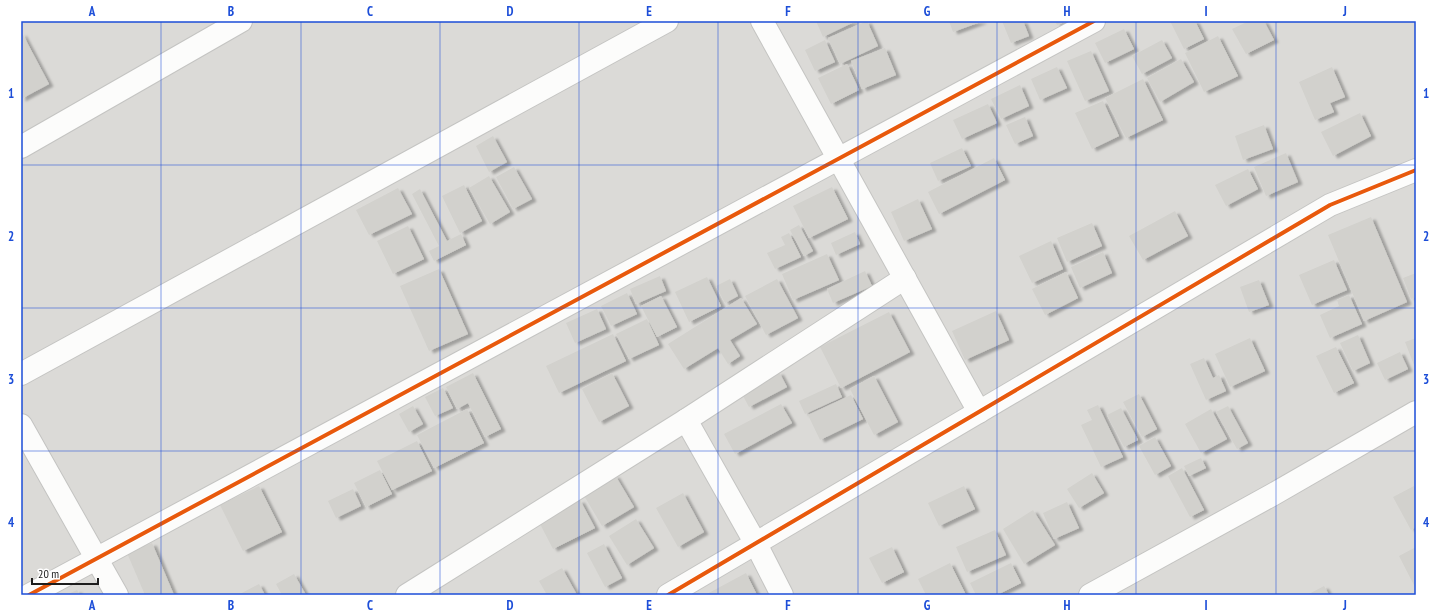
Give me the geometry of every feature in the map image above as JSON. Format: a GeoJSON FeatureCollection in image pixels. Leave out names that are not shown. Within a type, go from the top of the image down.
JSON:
{"type":"FeatureCollection","features":[{"type":"Feature","properties":{"kind":"street"},"geometry":{"type":"LineString","coordinates":[[21,147],[241,21]]}},
{"type":"Feature","properties":{"kind":"street"},"geometry":{"type":"LineString","coordinates":[[21,374],[666,21]]}},
{"type":"Feature","properties":{"kind":"street"},"geometry":{"type":"LineString","coordinates":[[762,21],[979,412]]}},
{"type":"Feature","properties":{"kind":"street"},"geometry":{"type":"LineString","coordinates":[[29,595],[1094,21]]}},
{"type":"Feature","properties":{"kind":"street"},"geometry":{"type":"LineString","coordinates":[[668,595],[1330,205],[1416,170]]}},
{"type":"Feature","properties":{"kind":"street"},"geometry":{"type":"LineString","coordinates":[[407,595],[686,420],[905,278]]}},
{"type":"Feature","properties":{"kind":"street"},"geometry":{"type":"LineString","coordinates":[[1090,595],[1272,495],[1416,412]]}},
{"type":"Feature","properties":{"kind":"street"},"geometry":{"type":"LineString","coordinates":[[686,420],[756,544],[782,595]]}},
{"type":"Feature","properties":{"kind":"street"},"geometry":{"type":"LineString","coordinates":[[21,425],[117,595]]}},
{"type":"Feature","properties":{"kind":"shaded area"},"geometry":{"type":"Polygon","coordinates":[[[21,21],[1416,21],[1416,595],[21,595],[21,21]]]}},
{"type":"Feature","properties":{"kind":"building"},"geometry":{"type":"Polygon","coordinates":[[[816,21],[856,21],[823,37],[816,21]]]}},
{"type":"Feature","properties":{"kind":"building"},"geometry":{"type":"Polygon","coordinates":[[[867,21],[878,46],[840,64],[828,38],[867,21]]]}},
{"type":"Feature","properties":{"kind":"building"},"geometry":{"type":"Polygon","coordinates":[[[949,21],[983,21],[953,32],[949,21]]]}},
{"type":"Feature","properties":{"kind":"building"},"geometry":{"type":"Polygon","coordinates":[[[1002,21],[1023,21],[1029,36],[1011,43],[1002,21]]]}},
{"type":"Feature","properties":{"kind":"building"},"geometry":{"type":"Polygon","coordinates":[[[1055,21],[1067,21],[1057,25],[1055,21]]]}},
{"type":"Feature","properties":{"kind":"building"},"geometry":{"type":"Polygon","coordinates":[[[1170,21],[1195,21],[1204,39],[1184,49],[1170,21]]]}},
{"type":"Feature","properties":{"kind":"building"},"geometry":{"type":"Polygon","coordinates":[[[1249,21],[1264,21],[1274,40],[1246,54],[1232,29],[1249,21]]]}},
{"type":"Feature","properties":{"kind":"building"},"geometry":{"type":"Polygon","coordinates":[[[1124,29],[1134,49],[1105,63],[1095,43],[1124,29]]]}},
{"type":"Feature","properties":{"kind":"building"},"geometry":{"type":"Polygon","coordinates":[[[22,33],[49,84],[21,99],[21,34],[22,33]]]}},
{"type":"Feature","properties":{"kind":"building"},"geometry":{"type":"Polygon","coordinates":[[[1218,36],[1238,76],[1204,92],[1185,53],[1218,36]]]}},
{"type":"Feature","properties":{"kind":"building"},"geometry":{"type":"Polygon","coordinates":[[[825,40],[835,62],[815,71],[805,50],[825,40]]]}},
{"type":"Feature","properties":{"kind":"building"},"geometry":{"type":"Polygon","coordinates":[[[1162,40],[1172,58],[1142,74],[1132,56],[1162,40]]]}},
{"type":"Feature","properties":{"kind":"building"},"geometry":{"type":"Polygon","coordinates":[[[885,48],[896,75],[862,89],[851,61],[885,48]]]}},
{"type":"Feature","properties":{"kind":"building"},"geometry":{"type":"Polygon","coordinates":[[[1091,51],[1109,91],[1085,101],[1067,61],[1091,51]]]}},
{"type":"Feature","properties":{"kind":"building"},"geometry":{"type":"Polygon","coordinates":[[[1181,59],[1194,82],[1160,102],[1147,78],[1181,59]]]}},
{"type":"Feature","properties":{"kind":"building"},"geometry":{"type":"Polygon","coordinates":[[[847,64],[859,90],[831,104],[818,78],[847,64]]]}},
{"type":"Feature","properties":{"kind":"building"},"geometry":{"type":"Polygon","coordinates":[[[1057,67],[1067,88],[1040,100],[1031,79],[1057,67]]]}},
{"type":"Feature","properties":{"kind":"building"},"geometry":{"type":"Polygon","coordinates":[[[1332,67],[1345,97],[1330,103],[1334,112],[1315,120],[1299,82],[1332,67]]]}},
{"type":"Feature","properties":{"kind":"building"},"geometry":{"type":"Polygon","coordinates":[[[1143,79],[1163,120],[1126,138],[1105,98],[1143,79]]]}},
{"type":"Feature","properties":{"kind":"building"},"geometry":{"type":"Polygon","coordinates":[[[1020,85],[1029,106],[1001,119],[991,99],[1020,85]]]}},
{"type":"Feature","properties":{"kind":"building"},"geometry":{"type":"Polygon","coordinates":[[[1103,101],[1119,136],[1092,149],[1075,113],[1103,101]]]}},
{"type":"Feature","properties":{"kind":"building"},"geometry":{"type":"Polygon","coordinates":[[[988,104],[997,123],[962,139],[953,120],[988,104]]]}},
{"type":"Feature","properties":{"kind":"building"},"geometry":{"type":"Polygon","coordinates":[[[1360,113],[1371,136],[1333,156],[1321,132],[1360,113]]]}},
{"type":"Feature","properties":{"kind":"building"},"geometry":{"type":"Polygon","coordinates":[[[1025,117],[1033,136],[1015,144],[1006,125],[1025,117]]]}},
{"type":"Feature","properties":{"kind":"building"},"geometry":{"type":"Polygon","coordinates":[[[1264,125],[1273,149],[1243,160],[1235,136],[1264,125]]]}},
{"type":"Feature","properties":{"kind":"building"},"geometry":{"type":"Polygon","coordinates":[[[493,136],[507,162],[489,172],[476,146],[493,136]]]}},
{"type":"Feature","properties":{"kind":"building"},"geometry":{"type":"Polygon","coordinates":[[[962,148],[971,166],[938,181],[930,163],[962,148]]]}},
{"type":"Feature","properties":{"kind":"building"},"geometry":{"type":"Polygon","coordinates":[[[1286,153],[1298,182],[1266,196],[1254,167],[1286,153]]]}},
{"type":"Feature","properties":{"kind":"building"},"geometry":{"type":"Polygon","coordinates":[[[994,158],[1005,180],[939,214],[928,192],[994,158]]]}},
{"type":"Feature","properties":{"kind":"building"},"geometry":{"type":"Polygon","coordinates":[[[514,167],[532,199],[513,209],[496,177],[514,167]]]}},
{"type":"Feature","properties":{"kind":"building"},"geometry":{"type":"Polygon","coordinates":[[[1248,169],[1258,189],[1226,206],[1215,185],[1248,169]]]}},
{"type":"Feature","properties":{"kind":"building"},"geometry":{"type":"Polygon","coordinates":[[[489,176],[510,212],[490,224],[469,188],[489,176]]]}},
{"type":"Feature","properties":{"kind":"building"},"geometry":{"type":"Polygon","coordinates":[[[464,185],[482,221],[460,233],[442,196],[464,185]]]}},
{"type":"Feature","properties":{"kind":"building"},"geometry":{"type":"Polygon","coordinates":[[[832,187],[848,219],[809,238],[793,206],[832,187]]]}},
{"type":"Feature","properties":{"kind":"building"},"geometry":{"type":"Polygon","coordinates":[[[398,188],[412,214],[369,235],[356,210],[398,188]]]}},
{"type":"Feature","properties":{"kind":"building"},"geometry":{"type":"Polygon","coordinates":[[[420,189],[447,241],[461,234],[466,245],[434,261],[429,251],[439,246],[412,194],[420,189]]]}},
{"type":"Feature","properties":{"kind":"building"},"geometry":{"type":"Polygon","coordinates":[[[918,199],[932,229],[904,241],[891,212],[918,199]]]}},
{"type":"Feature","properties":{"kind":"building"},"geometry":{"type":"Polygon","coordinates":[[[1175,211],[1188,236],[1143,260],[1129,236],[1175,211]]]}},
{"type":"Feature","properties":{"kind":"building"},"geometry":{"type":"Polygon","coordinates":[[[1371,217],[1407,302],[1364,321],[1328,235],[1371,217]]]}},
{"type":"Feature","properties":{"kind":"building"},"geometry":{"type":"Polygon","coordinates":[[[1092,223],[1102,246],[1067,262],[1057,238],[1092,223]]]}},
{"type":"Feature","properties":{"kind":"building"},"geometry":{"type":"Polygon","coordinates":[[[799,225],[813,251],[804,256],[790,230],[799,225]]]}},
{"type":"Feature","properties":{"kind":"building"},"geometry":{"type":"Polygon","coordinates":[[[408,226],[424,259],[393,274],[377,241],[408,226]]]}},
{"type":"Feature","properties":{"kind":"building"},"geometry":{"type":"Polygon","coordinates":[[[855,232],[860,244],[836,255],[831,243],[855,232]]]}},
{"type":"Feature","properties":{"kind":"building"},"geometry":{"type":"Polygon","coordinates":[[[789,233],[801,257],[775,269],[767,253],[785,245],[781,237],[789,233]]]}},
{"type":"Feature","properties":{"kind":"building"},"geometry":{"type":"Polygon","coordinates":[[[1051,241],[1063,269],[1032,283],[1019,256],[1051,241]]]}},
{"type":"Feature","properties":{"kind":"building"},"geometry":{"type":"Polygon","coordinates":[[[1103,252],[1112,273],[1080,288],[1071,267],[1103,252]]]}},
{"type":"Feature","properties":{"kind":"building"},"geometry":{"type":"Polygon","coordinates":[[[827,254],[839,280],[793,300],[782,274],[827,254]]]}},
{"type":"Feature","properties":{"kind":"building"},"geometry":{"type":"Polygon","coordinates":[[[1334,260],[1347,290],[1312,305],[1299,275],[1334,260]]]}},
{"type":"Feature","properties":{"kind":"building"},"geometry":{"type":"Polygon","coordinates":[[[439,269],[468,334],[429,351],[400,286],[439,269]]]}},
{"type":"Feature","properties":{"kind":"building"},"geometry":{"type":"Polygon","coordinates":[[[865,271],[872,286],[833,303],[827,289],[865,271]]]}},
{"type":"Feature","properties":{"kind":"building"},"geometry":{"type":"Polygon","coordinates":[[[1066,272],[1078,298],[1045,315],[1032,289],[1066,272]]]}},
{"type":"Feature","properties":{"kind":"building"},"geometry":{"type":"Polygon","coordinates":[[[1416,273],[1416,297],[1411,299],[1403,278],[1416,273]]]}},
{"type":"Feature","properties":{"kind":"building"},"geometry":{"type":"Polygon","coordinates":[[[660,276],[666,291],[636,304],[630,289],[660,276]]]}},
{"type":"Feature","properties":{"kind":"building"},"geometry":{"type":"Polygon","coordinates":[[[707,277],[721,306],[689,322],[675,292],[707,277]]]}},
{"type":"Feature","properties":{"kind":"building"},"geometry":{"type":"Polygon","coordinates":[[[730,279],[738,296],[725,303],[716,286],[730,279]]]}},
{"type":"Feature","properties":{"kind":"building"},"geometry":{"type":"Polygon","coordinates":[[[777,279],[798,318],[766,335],[745,296],[777,279]]]}},
{"type":"Feature","properties":{"kind":"building"},"geometry":{"type":"Polygon","coordinates":[[[1259,280],[1269,305],[1249,312],[1240,287],[1259,280]]]}},
{"type":"Feature","properties":{"kind":"building"},"geometry":{"type":"Polygon","coordinates":[[[627,293],[637,314],[611,326],[601,306],[627,293]]]}},
{"type":"Feature","properties":{"kind":"building"},"geometry":{"type":"Polygon","coordinates":[[[1349,295],[1362,324],[1330,338],[1320,315],[1339,306],[1337,300],[1349,295]]]}},
{"type":"Feature","properties":{"kind":"building"},"geometry":{"type":"Polygon","coordinates":[[[661,296],[677,327],[657,337],[641,306],[661,296]]]}},
{"type":"Feature","properties":{"kind":"building"},"geometry":{"type":"Polygon","coordinates":[[[741,298],[757,324],[730,340],[740,356],[728,364],[718,348],[684,369],[668,344],[741,298]]]}},
{"type":"Feature","properties":{"kind":"building"},"geometry":{"type":"Polygon","coordinates":[[[597,309],[606,329],[575,343],[566,323],[597,309]]]}},
{"type":"Feature","properties":{"kind":"building"},"geometry":{"type":"Polygon","coordinates":[[[996,311],[1009,340],[965,360],[952,331],[996,311]]]}},
{"type":"Feature","properties":{"kind":"building"},"geometry":{"type":"Polygon","coordinates":[[[889,312],[910,352],[841,388],[820,347],[889,312]]]}},
{"type":"Feature","properties":{"kind":"building"},"geometry":{"type":"Polygon","coordinates":[[[647,319],[659,345],[629,359],[616,334],[647,319]]]}},
{"type":"Feature","properties":{"kind":"building"},"geometry":{"type":"Polygon","coordinates":[[[613,334],[626,361],[559,393],[546,366],[613,334]]]}},
{"type":"Feature","properties":{"kind":"building"},"geometry":{"type":"Polygon","coordinates":[[[1358,335],[1370,363],[1353,371],[1340,343],[1358,335]]]}},
{"type":"Feature","properties":{"kind":"building"},"geometry":{"type":"Polygon","coordinates":[[[1250,338],[1265,371],[1230,387],[1215,354],[1250,338]]]}},
{"type":"Feature","properties":{"kind":"building"},"geometry":{"type":"Polygon","coordinates":[[[1416,338],[1416,370],[1405,342],[1416,338]]]}},
{"type":"Feature","properties":{"kind":"building"},"geometry":{"type":"Polygon","coordinates":[[[1336,347],[1354,383],[1334,393],[1316,356],[1336,347]]]}},
{"type":"Feature","properties":{"kind":"building"},"geometry":{"type":"Polygon","coordinates":[[[1400,352],[1408,369],[1385,380],[1377,363],[1400,352]]]}},
{"type":"Feature","properties":{"kind":"building"},"geometry":{"type":"Polygon","coordinates":[[[1204,358],[1213,378],[1219,375],[1226,391],[1206,400],[1190,364],[1204,358]]]}},
{"type":"Feature","properties":{"kind":"building"},"geometry":{"type":"Polygon","coordinates":[[[779,372],[787,387],[749,407],[741,392],[779,372]]]}},
{"type":"Feature","properties":{"kind":"building"},"geometry":{"type":"Polygon","coordinates":[[[473,373],[501,429],[485,437],[468,403],[457,409],[446,387],[473,373]]]}},
{"type":"Feature","properties":{"kind":"building"},"geometry":{"type":"Polygon","coordinates":[[[612,373],[629,406],[599,422],[582,389],[612,373]]]}},
{"type":"Feature","properties":{"kind":"building"},"geometry":{"type":"Polygon","coordinates":[[[874,376],[898,422],[874,435],[850,389],[874,376]]]}},
{"type":"Feature","properties":{"kind":"building"},"geometry":{"type":"Polygon","coordinates":[[[836,384],[842,397],[805,414],[799,401],[836,384]]]}},
{"type":"Feature","properties":{"kind":"building"},"geometry":{"type":"Polygon","coordinates":[[[443,388],[453,408],[435,416],[425,397],[443,388]]]}},
{"type":"Feature","properties":{"kind":"building"},"geometry":{"type":"Polygon","coordinates":[[[1139,394],[1157,429],[1142,437],[1123,402],[1139,394]]]}},
{"type":"Feature","properties":{"kind":"building"},"geometry":{"type":"Polygon","coordinates":[[[851,395],[863,419],[820,440],[808,415],[851,395]]]}},
{"type":"Feature","properties":{"kind":"building"},"geometry":{"type":"Polygon","coordinates":[[[781,404],[792,423],[735,454],[724,434],[781,404]]]}},
{"type":"Feature","properties":{"kind":"building"},"geometry":{"type":"Polygon","coordinates":[[[1098,405],[1123,457],[1101,467],[1081,425],[1092,420],[1087,410],[1098,405]]]}},
{"type":"Feature","properties":{"kind":"building"},"geometry":{"type":"Polygon","coordinates":[[[413,406],[423,424],[409,432],[399,414],[413,406]]]}},
{"type":"Feature","properties":{"kind":"building"},"geometry":{"type":"Polygon","coordinates":[[[1228,406],[1248,443],[1237,449],[1216,412],[1228,406]]]}},
{"type":"Feature","properties":{"kind":"building"},"geometry":{"type":"Polygon","coordinates":[[[1121,408],[1138,440],[1124,447],[1107,415],[1121,408]]]}},
{"type":"Feature","properties":{"kind":"building"},"geometry":{"type":"Polygon","coordinates":[[[467,409],[484,443],[434,468],[417,435],[467,409]]]}},
{"type":"Feature","properties":{"kind":"building"},"geometry":{"type":"Polygon","coordinates":[[[1211,409],[1227,439],[1201,453],[1185,424],[1211,409]]]}},
{"type":"Feature","properties":{"kind":"building"},"geometry":{"type":"Polygon","coordinates":[[[1155,437],[1171,466],[1155,475],[1139,446],[1155,437]]]}},
{"type":"Feature","properties":{"kind":"building"},"geometry":{"type":"Polygon","coordinates":[[[417,441],[432,471],[392,490],[377,461],[417,441]]]}},
{"type":"Feature","properties":{"kind":"building"},"geometry":{"type":"Polygon","coordinates":[[[1201,458],[1206,468],[1189,476],[1184,466],[1201,458]]]}},
{"type":"Feature","properties":{"kind":"building"},"geometry":{"type":"Polygon","coordinates":[[[1182,468],[1204,510],[1190,517],[1168,476],[1182,468]]]}},
{"type":"Feature","properties":{"kind":"building"},"geometry":{"type":"Polygon","coordinates":[[[380,470],[392,494],[366,507],[354,483],[380,470]]]}},
{"type":"Feature","properties":{"kind":"building"},"geometry":{"type":"Polygon","coordinates":[[[1092,473],[1104,493],[1079,508],[1067,489],[1092,473]]]}},
{"type":"Feature","properties":{"kind":"building"},"geometry":{"type":"Polygon","coordinates":[[[615,475],[634,507],[602,526],[583,494],[615,475]]]}},
{"type":"Feature","properties":{"kind":"building"},"geometry":{"type":"Polygon","coordinates":[[[259,486],[282,532],[243,551],[220,505],[259,486]]]}},
{"type":"Feature","properties":{"kind":"building"},"geometry":{"type":"Polygon","coordinates":[[[964,486],[975,509],[939,526],[928,503],[964,486]]]}},
{"type":"Feature","properties":{"kind":"building"},"geometry":{"type":"Polygon","coordinates":[[[1414,486],[1416,491],[1416,527],[1411,530],[1393,497],[1414,486]]]}},
{"type":"Feature","properties":{"kind":"building"},"geometry":{"type":"Polygon","coordinates":[[[353,489],[361,506],[336,518],[328,501],[353,489]]]}},
{"type":"Feature","properties":{"kind":"building"},"geometry":{"type":"Polygon","coordinates":[[[683,493],[704,532],[678,547],[656,508],[683,493]]]}},
{"type":"Feature","properties":{"kind":"building"},"geometry":{"type":"Polygon","coordinates":[[[580,500],[595,528],[553,549],[539,522],[580,500]]]}},
{"type":"Feature","properties":{"kind":"building"},"geometry":{"type":"Polygon","coordinates":[[[1067,502],[1079,528],[1054,539],[1043,513],[1067,502]]]}},
{"type":"Feature","properties":{"kind":"building"},"geometry":{"type":"Polygon","coordinates":[[[1033,510],[1055,545],[1024,564],[1003,529],[1033,510]]]}},
{"type":"Feature","properties":{"kind":"building"},"geometry":{"type":"Polygon","coordinates":[[[636,519],[654,548],[627,565],[609,536],[636,519]]]}},
{"type":"Feature","properties":{"kind":"building"},"geometry":{"type":"Polygon","coordinates":[[[995,530],[1006,555],[967,572],[956,547],[995,530]]]}},
{"type":"Feature","properties":{"kind":"building"},"geometry":{"type":"Polygon","coordinates":[[[152,543],[174,595],[145,595],[127,553],[152,543]]]}},
{"type":"Feature","properties":{"kind":"building"},"geometry":{"type":"Polygon","coordinates":[[[604,544],[622,578],[605,587],[587,553],[604,544]]]}},
{"type":"Feature","properties":{"kind":"building"},"geometry":{"type":"Polygon","coordinates":[[[892,547],[904,572],[882,583],[869,558],[892,547]]]}},
{"type":"Feature","properties":{"kind":"building"},"geometry":{"type":"Polygon","coordinates":[[[1416,547],[1416,589],[1399,556],[1416,547]]]}},
{"type":"Feature","properties":{"kind":"building"},"geometry":{"type":"Polygon","coordinates":[[[950,563],[966,595],[926,595],[918,579],[950,563]]]}},
{"type":"Feature","properties":{"kind":"building"},"geometry":{"type":"Polygon","coordinates":[[[1011,563],[1021,583],[997,595],[976,595],[970,583],[1011,563]]]}},
{"type":"Feature","properties":{"kind":"building"},"geometry":{"type":"Polygon","coordinates":[[[562,568],[577,595],[547,595],[539,581],[562,568]]]}},
{"type":"Feature","properties":{"kind":"building"},"geometry":{"type":"Polygon","coordinates":[[[746,573],[757,595],[705,595],[746,573]]]}},
{"type":"Feature","properties":{"kind":"building"},"geometry":{"type":"Polygon","coordinates":[[[294,574],[306,595],[282,595],[276,584],[294,574]]]}},
{"type":"Feature","properties":{"kind":"building"},"geometry":{"type":"Polygon","coordinates":[[[259,584],[265,595],[238,595],[259,584]]]}},
{"type":"Feature","properties":{"kind":"building"},"geometry":{"type":"Polygon","coordinates":[[[1324,586],[1329,595],[1307,595],[1324,586]]]}},
{"type":"Feature","properties":{"kind":"building"},"geometry":{"type":"Polygon","coordinates":[[[77,590],[80,595],[66,595],[77,590]]]}},
{"type":"Feature","properties":{"kind":"cycle path"},"geometry":{"type":"LineString","coordinates":[[29,595],[1094,21]]}},
{"type":"Feature","properties":{"kind":"cycle path"},"geometry":{"type":"LineString","coordinates":[[668,595],[1330,205],[1416,170]]}}]}
